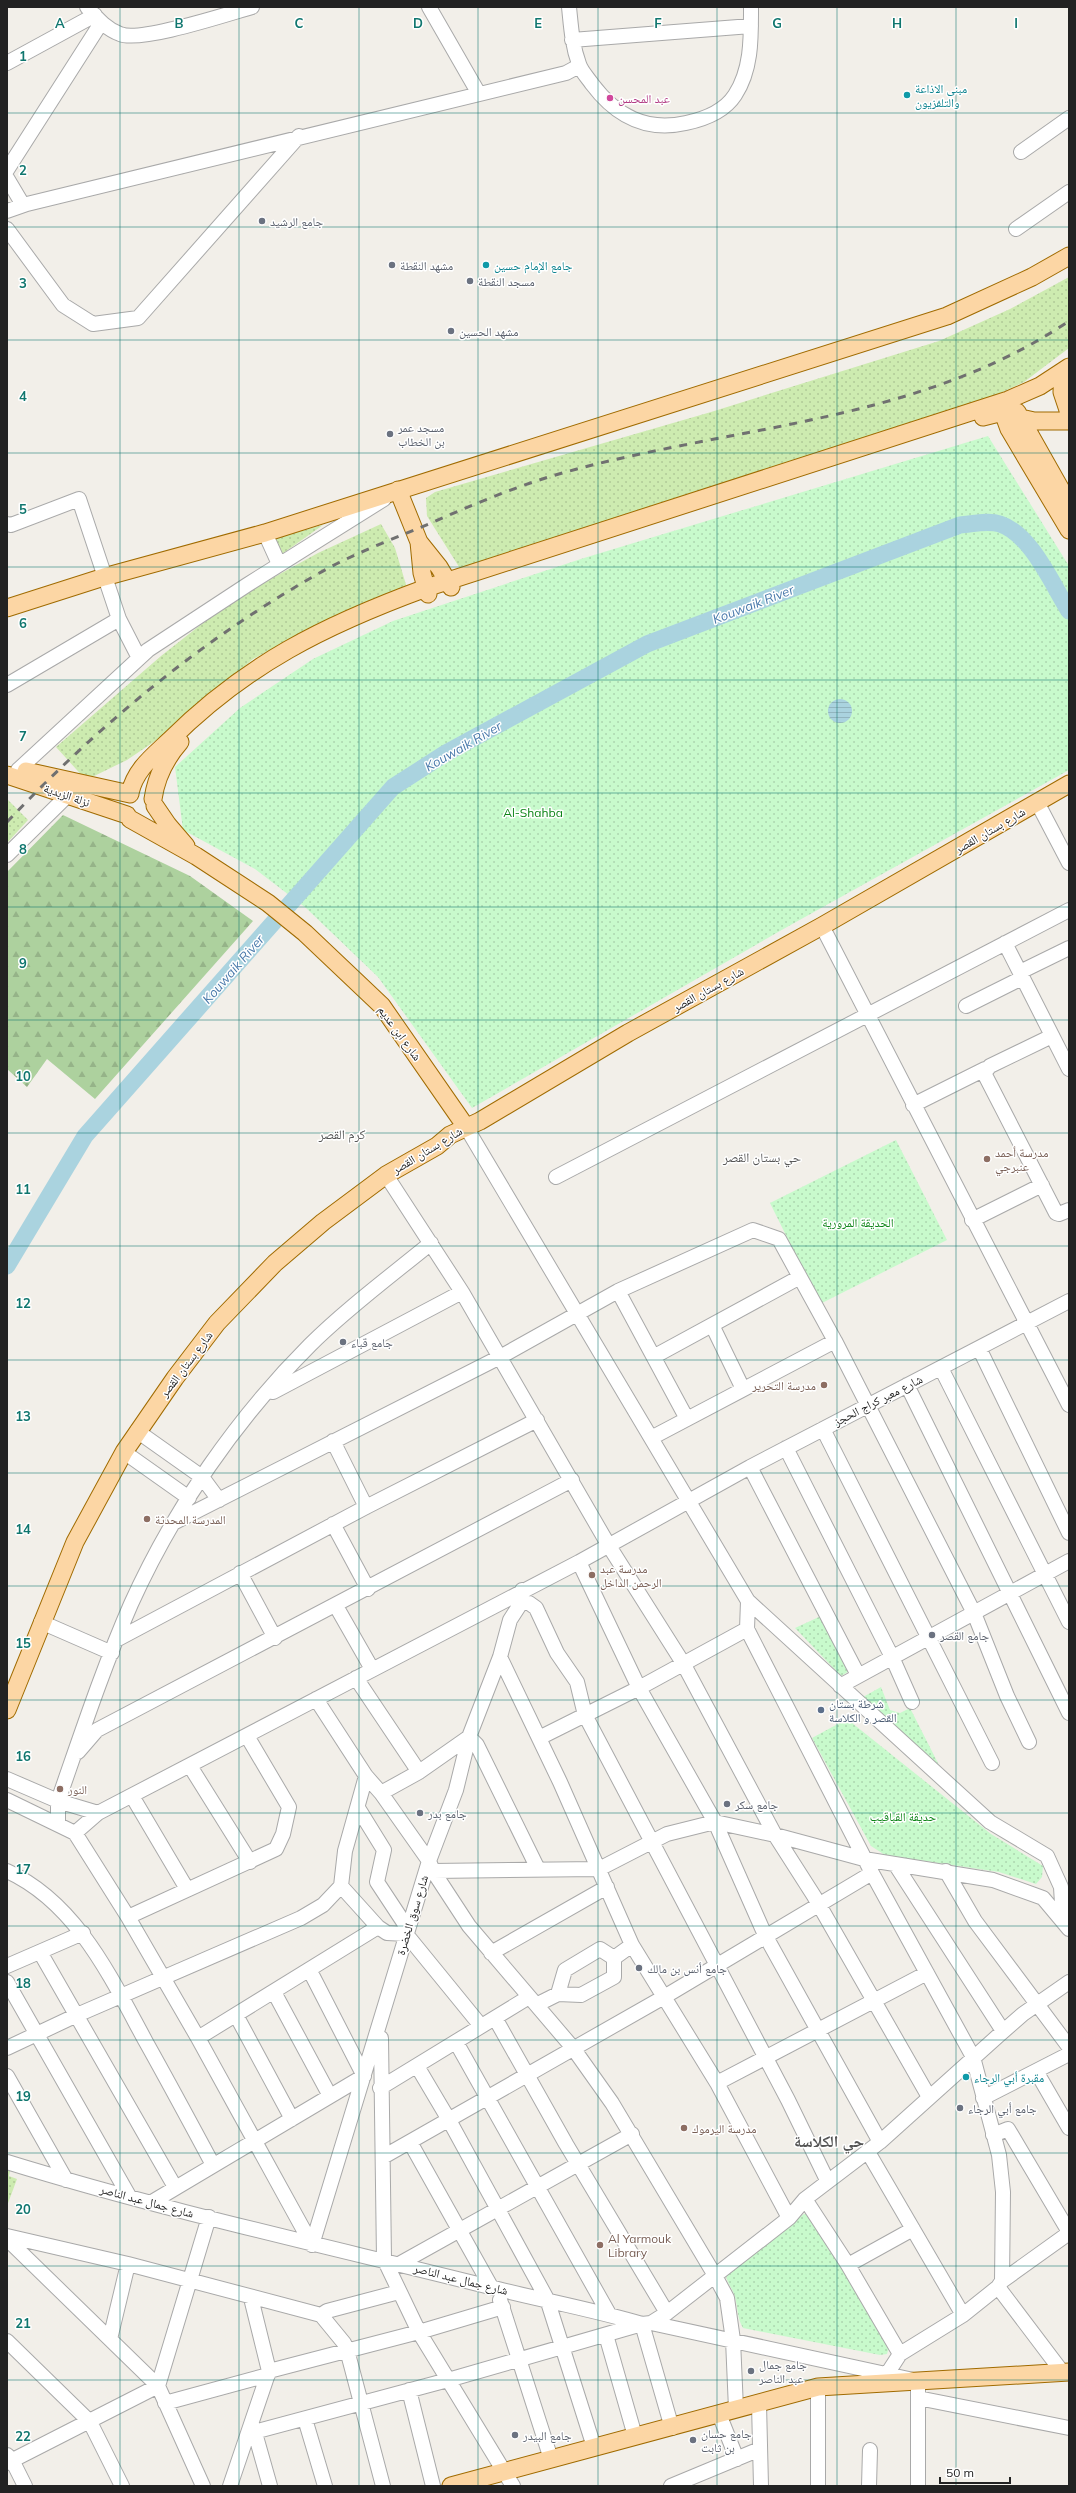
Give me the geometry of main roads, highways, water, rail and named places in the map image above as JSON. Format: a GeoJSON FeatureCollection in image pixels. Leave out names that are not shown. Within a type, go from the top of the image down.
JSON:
{"type":"FeatureCollection","features":[{"type":"Feature","properties":{"kind":"main road"},"geometry":{"type":"LineString","coordinates":[[7,608],[104,577],[265,533],[947,316],[1032,277],[1069,256]]}},
{"type":"Feature","properties":{"kind":"main road"},"geometry":{"type":"LineString","coordinates":[[196,856],[128,817],[124,806],[130,794],[133,780],[140,770],[195,716],[236,681],[280,654],[333,625],[372,608],[1004,405],[1034,389],[1066,369]]}},
{"type":"Feature","properties":{"kind":"main road"},"geometry":{"type":"LineString","coordinates":[[1066,369],[1062,392],[1069,413]]}},
{"type":"Feature","properties":{"kind":"main road"},"geometry":{"type":"LineString","coordinates":[[1004,405],[1021,419],[1069,504]]}},
{"type":"Feature","properties":{"kind":"main road"},"geometry":{"type":"LineString","coordinates":[[1004,405],[1009,429],[1069,530]]}},
{"type":"Feature","properties":{"kind":"main road"},"geometry":{"type":"LineString","coordinates":[[1021,419],[1044,422],[1069,421]]}},
{"type":"Feature","properties":{"kind":"main road"},"geometry":{"type":"LineString","coordinates":[[1031,439],[1036,427],[1044,422]]}},
{"type":"Feature","properties":{"kind":"main road"},"geometry":{"type":"LineString","coordinates":[[398,490],[419,542],[427,591]]}},
{"type":"Feature","properties":{"kind":"main road"},"geometry":{"type":"LineString","coordinates":[[419,542],[449,584]]}},
{"type":"Feature","properties":{"kind":"main road"},"geometry":{"type":"LineString","coordinates":[[128,817],[144,821],[152,815],[159,775],[171,752],[202,720],[242,686],[289,656],[342,628],[427,591]]}},
{"type":"Feature","properties":{"kind":"main road","name":"نزلة الزبدية"},"geometry":{"type":"LineString","coordinates":[[11,771],[130,794]]}},
{"type":"Feature","properties":{"kind":"main road","name":"نزلة الزبدية"},"geometry":{"type":"LineString","coordinates":[[11,771],[67,796],[128,817]]}},
{"type":"Feature","properties":{"kind":"main road","name":"شارع بستان القصر"},"geometry":{"type":"LineString","coordinates":[[7,1710],[41,1622],[75,1542],[124,1452],[137,1431],[217,1323],[275,1263],[323,1222],[386,1175],[628,1034],[822,926],[1069,784]]}},
{"type":"Feature","properties":{"kind":"main road"},"geometry":{"type":"LineString","coordinates":[[130,794],[143,791],[154,803],[175,834],[196,856]]}},
{"type":"Feature","properties":{"kind":"main road","name":"شارع ابن عديم"},"geometry":{"type":"LineString","coordinates":[[196,856],[268,903],[304,933],[382,1006],[466,1127]]}},
{"type":"Feature","properties":{"kind":"main road"},"geometry":{"type":"LineString","coordinates":[[451,2486],[508,2479],[550,2459],[635,2436],[672,2428],[818,2387],[918,2389],[1066,2373]]}},
{"type":"Feature","properties":{"kind":"water"},"geometry":{"type":"Polygon","coordinates":[[[835,699],[845,699],[852,706],[852,716],[845,723],[835,723],[828,716],[828,706],[835,699]]]}},
{"type":"Feature","properties":{"kind":"waterway","name":"Kouwaik River"},"geometry":{"type":"LineString","coordinates":[[7,1266],[85,1136],[393,787],[446,753],[647,644],[960,525],[991,522],[1000,524],[1011,530],[1021,538],[1040,561],[1069,611]]}},
{"type":"Feature","properties":{"kind":"railway"},"geometry":{"type":"LineString","coordinates":[[7,822],[78,752],[152,687],[232,628],[273,601],[344,560],[485,500],[558,474],[640,454],[830,416],[893,400],[954,380],[1013,354],[1069,321]]}},
{"type":"Feature","properties":{"kind":"place","name":"مبنى الاذاعة والتلفزيون"},"geometry":{"type":"Point","coordinates":[907,95]}},
{"type":"Feature","properties":{"kind":"place","name":"عبد المحسن"},"geometry":{"type":"Point","coordinates":[610,98]}},
{"type":"Feature","properties":{"kind":"place","name":"جامع الرشيد"},"geometry":{"type":"Point","coordinates":[262,221]}},
{"type":"Feature","properties":{"kind":"place","name":"مشهد النقطة"},"geometry":{"type":"Point","coordinates":[392,265]}},
{"type":"Feature","properties":{"kind":"place","name":"جامع الإمام حسين"},"geometry":{"type":"Point","coordinates":[486,265]}},
{"type":"Feature","properties":{"kind":"place","name":"مسجد النقطة"},"geometry":{"type":"Point","coordinates":[470,281]}},
{"type":"Feature","properties":{"kind":"place","name":"مشهد الحسين"},"geometry":{"type":"Point","coordinates":[451,331]}},
{"type":"Feature","properties":{"kind":"place","name":"مسجد عمر بن الخطاب"},"geometry":{"type":"Point","coordinates":[390,434]}},
{"type":"Feature","properties":{"kind":"place","name":"مدرسة أحمد عنبرجي"},"geometry":{"type":"Point","coordinates":[987,1159]}},
{"type":"Feature","properties":{"kind":"place","name":"جامع قباء"},"geometry":{"type":"Point","coordinates":[343,1342]}},
{"type":"Feature","properties":{"kind":"place","name":"مدرسة التحرير"},"geometry":{"type":"Point","coordinates":[824,1385]}},
{"type":"Feature","properties":{"kind":"place","name":"المدرسة المحدثة"},"geometry":{"type":"Point","coordinates":[147,1519]}},
{"type":"Feature","properties":{"kind":"place","name":"مدرسة عبد الرحمن الداخل"},"geometry":{"type":"Point","coordinates":[592,1575]}},
{"type":"Feature","properties":{"kind":"place","name":"جامع القصر"},"geometry":{"type":"Point","coordinates":[932,1635]}},
{"type":"Feature","properties":{"kind":"place","name":"شرطة بستان القصر و الكلاسة"},"geometry":{"type":"Point","coordinates":[821,1710]}},
{"type":"Feature","properties":{"kind":"place","name":"النور"},"geometry":{"type":"Point","coordinates":[60,1789]}},
{"type":"Feature","properties":{"kind":"place","name":"جامع سكر"},"geometry":{"type":"Point","coordinates":[727,1804]}},
{"type":"Feature","properties":{"kind":"place","name":"جامع بدر"},"geometry":{"type":"Point","coordinates":[420,1813]}},
{"type":"Feature","properties":{"kind":"place","name":"جامع أنس بن مالك"},"geometry":{"type":"Point","coordinates":[639,1968]}},
{"type":"Feature","properties":{"kind":"place","name":"مقبرة أبي الرجاء"},"geometry":{"type":"Point","coordinates":[966,2077]}},
{"type":"Feature","properties":{"kind":"place","name":"جامع أبي الرجاء"},"geometry":{"type":"Point","coordinates":[960,2108]}},
{"type":"Feature","properties":{"kind":"place","name":"مدرسة اليرموك"},"geometry":{"type":"Point","coordinates":[684,2128]}},
{"type":"Feature","properties":{"kind":"place","name":"Al Yarmouk Library"},"geometry":{"type":"Point","coordinates":[600,2245]}},
{"type":"Feature","properties":{"kind":"place","name":"جامع جمال عبد الناصر"},"geometry":{"type":"Point","coordinates":[751,2371]}},
{"type":"Feature","properties":{"kind":"place","name":"جامع البيدر"},"geometry":{"type":"Point","coordinates":[515,2435]}},
{"type":"Feature","properties":{"kind":"place","name":"جامع حسان بن ثابت"},"geometry":{"type":"Point","coordinates":[693,2440]}},
{"type":"Feature","properties":{"kind":"district","name":"كرم القصر"},"geometry":{"type":"Point","coordinates":[342,1134]}},
{"type":"Feature","properties":{"kind":"district","name":"حي بستان القصر"},"geometry":{"type":"Point","coordinates":[762,1157]}},
{"type":"Feature","properties":{"kind":"district","name":"حي الكلاسة"},"geometry":{"type":"Point","coordinates":[829,2141]}},
{"type":"Feature","properties":{"kind":"park label","name":"Al-Shahba"},"geometry":{"type":"Point","coordinates":[533,812]}},
{"type":"Feature","properties":{"kind":"park label","name":"الحديقة المرورية"},"geometry":{"type":"Point","coordinates":[858,1222]}},
{"type":"Feature","properties":{"kind":"park label","name":"حديقة القباقيب"},"geometry":{"type":"Point","coordinates":[903,1816]}}]}
